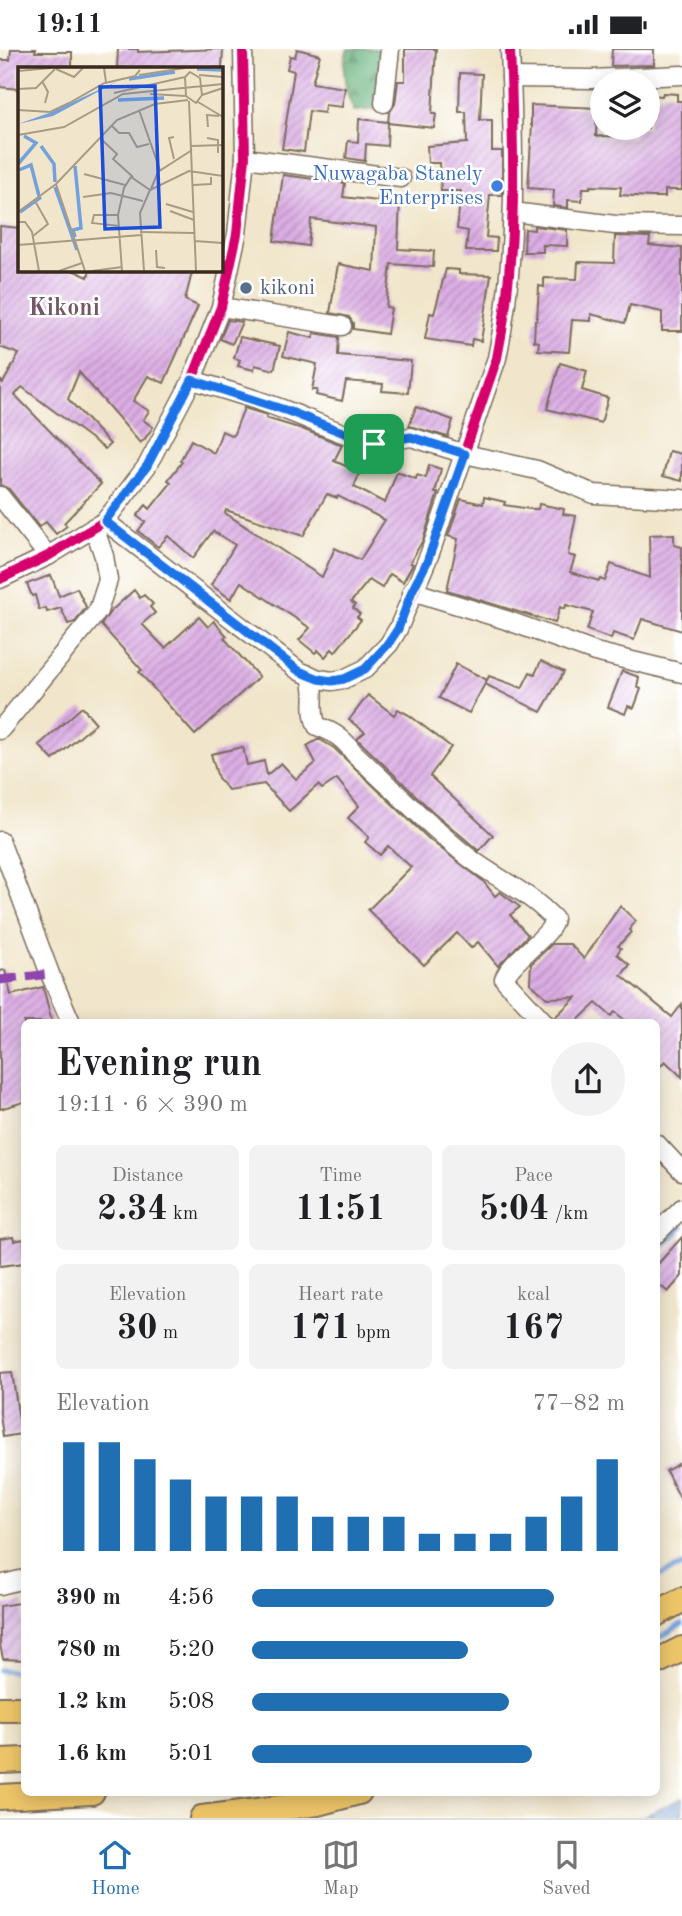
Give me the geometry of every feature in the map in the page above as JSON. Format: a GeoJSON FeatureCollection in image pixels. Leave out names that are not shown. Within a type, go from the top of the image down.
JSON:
{"type":"FeatureCollection","features":[{"type":"Feature","properties":{"kind":"highway"},"geometry":{"type":"LineString","coordinates":[[660,1612],[682,1600]]}},
{"type":"Feature","properties":{"kind":"highway"},"geometry":{"type":"LineString","coordinates":[[660,1660],[682,1649]]}},
{"type":"Feature","properties":{"kind":"highway"},"geometry":{"type":"LineString","coordinates":[[0,1709],[21,1709]]}},
{"type":"Feature","properties":{"kind":"highway"},"geometry":{"type":"LineString","coordinates":[[0,1761],[21,1760]]}},
{"type":"Feature","properties":{"kind":"highway"},"geometry":{"type":"LineString","coordinates":[[0,1797],[21,1796]]}},
{"type":"Feature","properties":{"kind":"highway"},"geometry":{"type":"LineString","coordinates":[[202,1818],[318,1803],[344,1796]]}},
{"type":"Feature","properties":{"kind":"street"},"geometry":{"type":"LineString","coordinates":[[0,579],[48,556],[100,524],[147,466],[192,380],[221,307],[237,235],[245,159],[243,49]]}},
{"type":"Feature","properties":{"kind":"street"},"geometry":{"type":"LineString","coordinates":[[384,103],[390,49]]}},
{"type":"Feature","properties":{"kind":"street"},"geometry":{"type":"LineString","coordinates":[[100,524],[299,671],[332,681],[354,676],[379,656],[393,637],[430,554],[490,384],[502,333],[513,212],[510,49]]}},
{"type":"Feature","properties":{"kind":"street"},"geometry":{"type":"LineString","coordinates":[[511,78],[592,79],[682,75]]}},
{"type":"Feature","properties":{"kind":"street"},"geometry":{"type":"LineString","coordinates":[[245,159],[401,178]]}},
{"type":"Feature","properties":{"kind":"street"},"geometry":{"type":"LineString","coordinates":[[513,212],[615,225],[682,226]]}},
{"type":"Feature","properties":{"kind":"street"},"geometry":{"type":"LineString","coordinates":[[221,307],[342,326]]}},
{"type":"Feature","properties":{"kind":"street"},"geometry":{"type":"LineString","coordinates":[[192,380],[288,411],[365,441],[393,446],[399,439],[411,437],[465,454],[537,470],[594,494],[682,499]]}},
{"type":"Feature","properties":{"kind":"street"},"geometry":{"type":"LineString","coordinates":[[0,496],[48,556]]}},
{"type":"Feature","properties":{"kind":"street"},"geometry":{"type":"LineString","coordinates":[[0,730],[98,611],[108,580],[100,524]]}},
{"type":"Feature","properties":{"kind":"street"},"geometry":{"type":"LineString","coordinates":[[412,591],[506,620],[595,652],[682,673]]}},
{"type":"Feature","properties":{"kind":"street"},"geometry":{"type":"LineString","coordinates":[[310,675],[314,684],[312,715],[317,726],[345,740],[354,753],[433,828],[480,866],[525,892],[554,919],[552,928],[518,958],[503,979],[541,1019]]}},
{"type":"Feature","properties":{"kind":"street"},"geometry":{"type":"LineString","coordinates":[[0,841],[70,1019]]}},
{"type":"Feature","properties":{"kind":"street"},"geometry":{"type":"LineString","coordinates":[[660,1147],[682,1171]]}},
{"type":"Feature","properties":{"kind":"street"},"geometry":{"type":"LineString","coordinates":[[660,1230],[682,1208]]}},
{"type":"Feature","properties":{"kind":"street"},"geometry":{"type":"LineString","coordinates":[[0,1585],[21,1580]]}},
{"type":"Feature","properties":{"kind":"green space"},"geometry":{"type":"Polygon","coordinates":[[[348,49],[386,49],[381,104],[375,109],[354,111],[345,80],[344,64],[348,49]]]}},
{"type":"Feature","properties":{"kind":"water"},"geometry":{"type":"Polygon","coordinates":[[[682,1798],[682,1815],[677,1818],[641,1818],[682,1798]]]}},
{"type":"Feature","properties":{"kind":"building"},"geometry":{"type":"Polygon","coordinates":[[[11,49],[72,52],[72,67],[18,67],[18,89],[0,87],[0,60],[10,60],[11,49]]]}},
{"type":"Feature","properties":{"kind":"building"},"geometry":{"type":"Polygon","coordinates":[[[118,49],[138,49],[138,52],[223,49],[222,68],[117,67],[118,49]]]}},
{"type":"Feature","properties":{"kind":"building"},"geometry":{"type":"Polygon","coordinates":[[[297,49],[320,55],[312,83],[345,88],[342,107],[325,105],[324,113],[309,111],[304,152],[282,149],[294,71],[287,69],[290,56],[295,57],[297,49]]]}},
{"type":"Feature","properties":{"kind":"building"},"geometry":{"type":"Polygon","coordinates":[[[405,49],[436,49],[432,114],[436,114],[434,128],[388,123],[389,113],[395,104],[398,81],[405,81],[405,49]]]}},
{"type":"Feature","properties":{"kind":"building"},"geometry":{"type":"Polygon","coordinates":[[[612,49],[654,49],[654,65],[611,66],[612,49]]]}},
{"type":"Feature","properties":{"kind":"building"},"geometry":{"type":"Polygon","coordinates":[[[460,73],[482,74],[480,120],[492,120],[492,151],[502,151],[502,195],[490,195],[486,237],[497,238],[496,251],[466,251],[468,231],[457,229],[461,191],[441,191],[439,163],[428,163],[427,146],[467,143],[466,112],[459,112],[460,73]]]}},
{"type":"Feature","properties":{"kind":"building"},"geometry":{"type":"Polygon","coordinates":[[[663,93],[677,94],[677,101],[682,101],[682,190],[665,190],[665,197],[651,197],[620,195],[621,187],[590,186],[583,188],[582,201],[568,200],[568,208],[553,206],[554,190],[528,188],[531,105],[590,108],[590,140],[660,140],[663,93]]]}},
{"type":"Feature","properties":{"kind":"building"},"geometry":{"type":"Polygon","coordinates":[[[359,119],[388,122],[387,146],[366,144],[365,161],[346,158],[348,141],[358,142],[359,119]]]}},
{"type":"Feature","properties":{"kind":"building"},"geometry":{"type":"Polygon","coordinates":[[[283,175],[345,183],[343,197],[378,201],[378,197],[400,198],[398,249],[434,251],[433,267],[391,264],[386,307],[391,308],[387,334],[353,329],[349,317],[330,313],[338,264],[374,271],[376,227],[311,219],[308,246],[274,241],[283,175]]]}},
{"type":"Feature","properties":{"kind":"building"},"geometry":{"type":"Polygon","coordinates":[[[0,226],[18,228],[18,271],[74,271],[88,277],[90,271],[192,271],[185,300],[198,306],[164,383],[148,376],[133,401],[149,411],[143,420],[153,427],[140,443],[79,372],[68,399],[110,444],[105,449],[22,387],[15,395],[101,484],[64,523],[67,526],[56,534],[46,522],[39,527],[9,489],[0,485],[0,380],[3,383],[19,354],[0,347],[0,226]]]}},
{"type":"Feature","properties":{"kind":"building"},"geometry":{"type":"Polygon","coordinates":[[[534,226],[567,230],[567,246],[543,245],[543,252],[524,252],[525,229],[534,230],[534,226]]]}},
{"type":"Feature","properties":{"kind":"building"},"geometry":{"type":"Polygon","coordinates":[[[615,236],[650,237],[649,245],[682,248],[682,331],[662,331],[662,312],[630,305],[625,323],[591,314],[591,321],[572,320],[569,352],[538,350],[539,342],[534,341],[535,320],[539,286],[544,287],[544,278],[577,279],[578,262],[614,263],[615,236]]]}},
{"type":"Feature","properties":{"kind":"building"},"geometry":{"type":"Polygon","coordinates":[[[446,269],[459,270],[459,274],[491,275],[481,341],[472,339],[471,346],[425,339],[430,313],[434,314],[446,269]]]}},
{"type":"Feature","properties":{"kind":"building"},"geometry":{"type":"Polygon","coordinates":[[[228,320],[242,322],[232,344],[220,339],[228,320]]]}},
{"type":"Feature","properties":{"kind":"building"},"geometry":{"type":"Polygon","coordinates":[[[289,332],[313,338],[314,333],[339,337],[338,355],[411,361],[408,393],[382,391],[383,384],[346,381],[342,401],[316,395],[317,390],[312,390],[317,364],[283,356],[289,332]]]}},
{"type":"Feature","properties":{"kind":"building"},"geometry":{"type":"Polygon","coordinates":[[[240,337],[280,346],[274,370],[255,365],[254,370],[238,366],[240,360],[234,358],[240,337]]]}},
{"type":"Feature","properties":{"kind":"building"},"geometry":{"type":"Polygon","coordinates":[[[560,363],[587,371],[582,390],[608,398],[601,423],[547,409],[560,363]]]}},
{"type":"Feature","properties":{"kind":"building"},"geometry":{"type":"Polygon","coordinates":[[[416,407],[453,420],[448,437],[409,426],[416,407]]]}},
{"type":"Feature","properties":{"kind":"building"},"geometry":{"type":"Polygon","coordinates":[[[244,408],[342,445],[334,461],[360,472],[354,487],[385,503],[397,472],[416,479],[417,475],[426,478],[429,465],[441,469],[435,493],[438,493],[423,540],[403,582],[390,574],[382,588],[369,580],[351,602],[361,620],[335,652],[332,649],[325,657],[318,650],[315,653],[299,640],[310,628],[241,582],[231,599],[211,585],[235,545],[213,531],[193,558],[168,536],[158,547],[138,531],[145,522],[137,516],[146,505],[150,509],[171,483],[168,480],[182,462],[180,461],[191,440],[214,453],[222,431],[233,436],[244,408]],[[327,494],[303,536],[226,510],[225,513],[322,577],[335,548],[360,560],[385,520],[338,496],[337,498],[327,494]]]}},
{"type":"Feature","properties":{"kind":"building"},"geometry":{"type":"Polygon","coordinates":[[[669,451],[682,454],[682,481],[663,476],[669,451]]]}},
{"type":"Feature","properties":{"kind":"building"},"geometry":{"type":"Polygon","coordinates":[[[484,497],[505,502],[504,505],[530,509],[538,509],[539,504],[564,509],[563,514],[576,516],[568,555],[575,557],[570,572],[599,581],[605,581],[611,564],[650,578],[649,535],[674,534],[674,545],[682,547],[682,631],[642,619],[634,640],[613,633],[611,639],[587,630],[593,612],[566,605],[565,609],[560,607],[555,623],[447,590],[458,539],[448,536],[461,499],[483,504],[484,497]]]}},
{"type":"Feature","properties":{"kind":"building"},"geometry":{"type":"Polygon","coordinates":[[[51,575],[59,596],[77,588],[86,607],[75,622],[68,624],[61,608],[47,612],[46,608],[39,610],[35,595],[32,596],[27,584],[51,575]]]}},
{"type":"Feature","properties":{"kind":"building"},"geometry":{"type":"Polygon","coordinates":[[[134,590],[140,598],[144,595],[153,604],[150,607],[155,613],[142,624],[165,648],[199,617],[208,627],[214,621],[227,636],[224,638],[259,677],[195,735],[101,625],[110,612],[134,590]]]}},
{"type":"Feature","properties":{"kind":"building"},"geometry":{"type":"Polygon","coordinates":[[[541,661],[564,672],[541,712],[485,684],[489,676],[522,688],[530,672],[535,674],[541,661]]]}},
{"type":"Feature","properties":{"kind":"building"},"geometry":{"type":"Polygon","coordinates":[[[456,664],[487,680],[469,713],[439,698],[456,664]]]}},
{"type":"Feature","properties":{"kind":"building"},"geometry":{"type":"Polygon","coordinates":[[[622,671],[639,677],[637,687],[641,689],[634,708],[628,706],[625,714],[608,707],[622,671]]]}},
{"type":"Feature","properties":{"kind":"building"},"geometry":{"type":"Polygon","coordinates":[[[368,695],[394,715],[398,709],[409,715],[451,747],[430,776],[493,835],[479,851],[431,810],[357,739],[365,732],[349,720],[368,695]]]}},
{"type":"Feature","properties":{"kind":"building"},"geometry":{"type":"Polygon","coordinates":[[[82,707],[96,723],[53,760],[39,745],[82,707]]]}},
{"type":"Feature","properties":{"kind":"building"},"geometry":{"type":"Polygon","coordinates":[[[319,739],[334,748],[430,840],[483,881],[495,896],[500,892],[520,907],[510,915],[528,935],[498,966],[478,942],[471,948],[457,933],[424,965],[368,910],[411,867],[388,846],[380,855],[365,842],[369,837],[348,818],[359,806],[337,779],[322,789],[318,785],[289,811],[264,784],[228,790],[218,778],[211,754],[243,747],[247,765],[264,761],[267,775],[281,763],[296,779],[316,763],[307,746],[319,739]]]}},
{"type":"Feature","properties":{"kind":"building"},"geometry":{"type":"Polygon","coordinates":[[[620,906],[636,921],[629,930],[631,932],[618,946],[621,948],[617,954],[630,965],[621,975],[672,1017],[682,1004],[682,1077],[665,1061],[660,1067],[660,1019],[623,1019],[615,1012],[611,1016],[596,1003],[579,1019],[554,1019],[576,997],[547,998],[530,983],[531,964],[552,944],[570,944],[584,959],[620,906]]]}},
{"type":"Feature","properties":{"kind":"building"},"geometry":{"type":"Polygon","coordinates":[[[5,970],[11,995],[43,987],[51,1019],[21,1019],[21,1103],[0,1109],[0,971],[5,970]]]}},
{"type":"Feature","properties":{"kind":"building"},"geometry":{"type":"Polygon","coordinates":[[[13,1237],[14,1241],[21,1240],[21,1263],[0,1266],[0,1239],[13,1237]]]}},
{"type":"Feature","properties":{"kind":"building"},"geometry":{"type":"Polygon","coordinates":[[[682,1237],[682,1276],[668,1292],[660,1285],[660,1262],[682,1237]]]}},
{"type":"Feature","properties":{"kind":"building"},"geometry":{"type":"Polygon","coordinates":[[[12,1372],[21,1434],[3,1437],[0,1373],[12,1372]]]}},
{"type":"Feature","properties":{"kind":"building"},"geometry":{"type":"Polygon","coordinates":[[[682,1462],[682,1502],[666,1471],[682,1462]]]}},
{"type":"Feature","properties":{"kind":"building"},"geometry":{"type":"Polygon","coordinates":[[[21,1602],[21,1660],[3,1659],[0,1645],[0,1606],[21,1602]]]}},
{"type":"Feature","properties":{"kind":"waterway"},"geometry":{"type":"LineString","coordinates":[[660,1249],[682,1227]]}},
{"type":"Feature","properties":{"kind":"waterway"},"geometry":{"type":"LineString","coordinates":[[660,1575],[682,1566]]}},
{"type":"Feature","properties":{"kind":"waterway"},"geometry":{"type":"LineString","coordinates":[[660,1638],[682,1624]]}},
{"type":"Feature","properties":{"kind":"waterway"},"geometry":{"type":"LineString","coordinates":[[0,1670],[21,1672]]}},
{"type":"Feature","properties":{"kind":"marked path"},"geometry":{"type":"LineString","coordinates":[[0,980],[50,974]]}},
{"type":"Feature","properties":{"kind":"cycle path"},"geometry":{"type":"LineString","coordinates":[[0,579],[48,556],[105,521],[147,466],[192,380],[221,307],[237,234],[245,158],[243,49]]}},
{"type":"Feature","properties":{"kind":"cycle path"},"geometry":{"type":"LineString","coordinates":[[105,521],[299,671],[319,679],[344,679],[365,669],[389,644],[430,553],[497,358],[504,320],[513,204],[510,49]]}},
{"type":"Feature","properties":{"kind":"place","name":"Nuwagaba Stanely Enterprises"},"geometry":{"type":"Point","coordinates":[497,186]}},
{"type":"Feature","properties":{"kind":"place","name":"kikoni"},"geometry":{"type":"Point","coordinates":[246,288]}},
{"type":"Feature","properties":{"kind":"district","name":"Kikoni"},"geometry":{"type":"Point","coordinates":[64,309]}},
{"type":"Feature","properties":{"kind":"route"},"geometry":{"type":"LineString","coordinates":[[192,380],[258,400],[374,444],[393,446],[399,439],[411,437],[465,454],[430,554],[398,629],[379,656],[365,669],[344,679],[319,679],[299,671],[105,521],[147,466],[192,380]]}}]}
